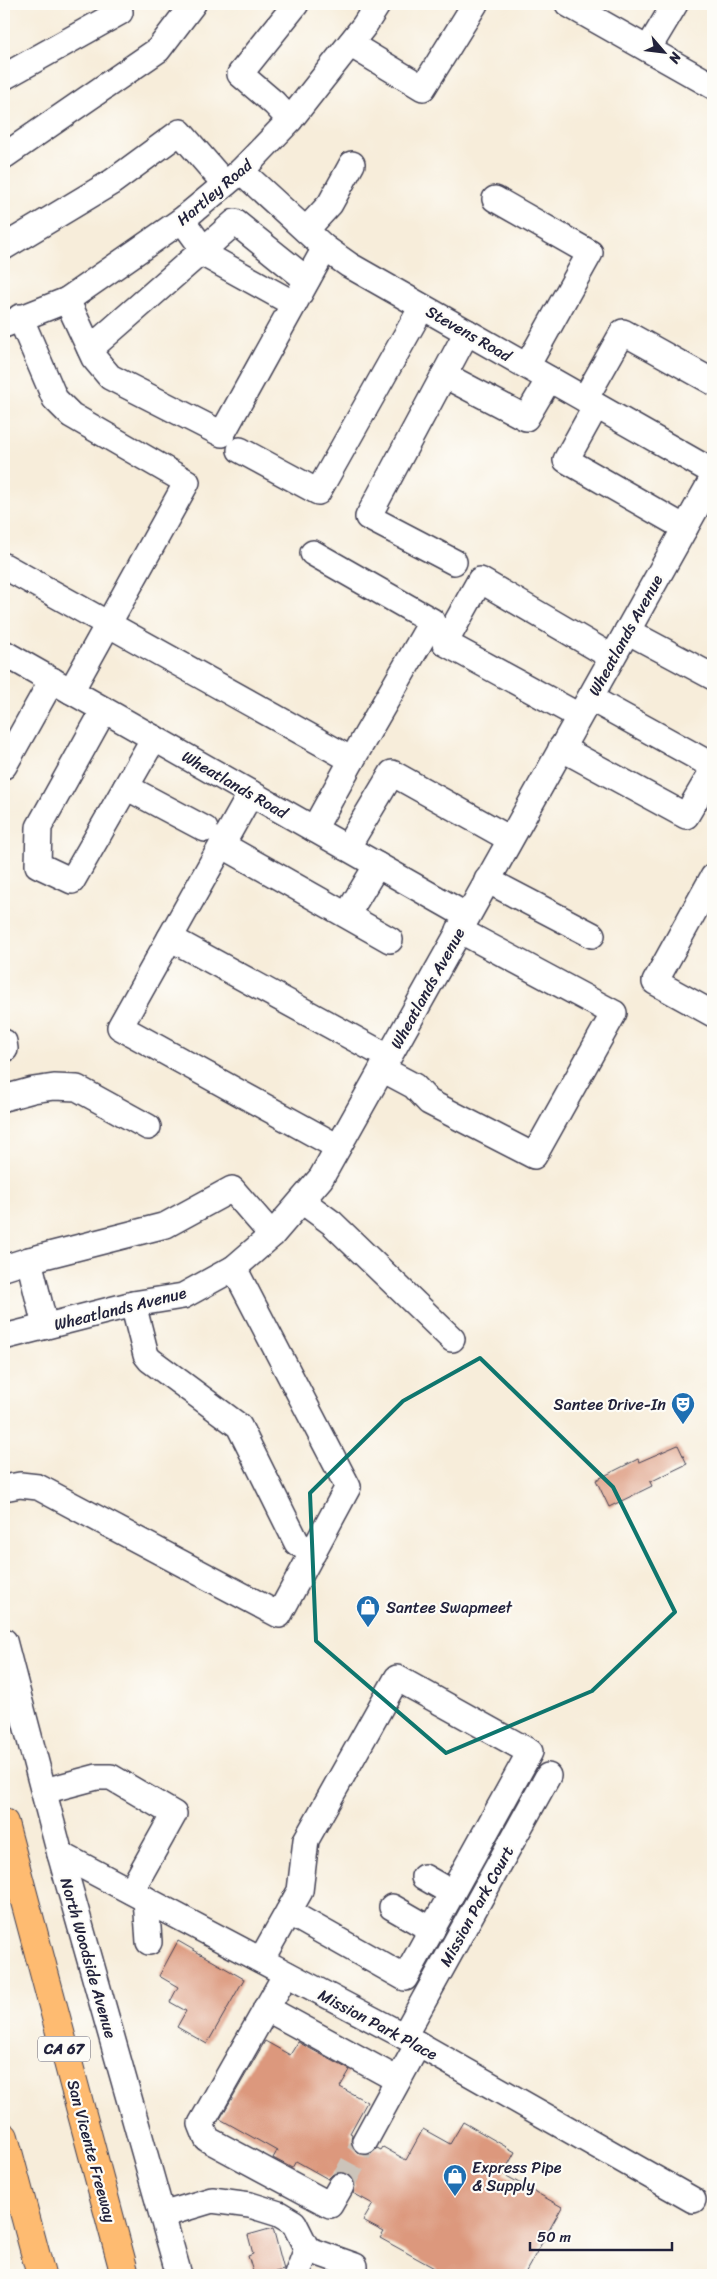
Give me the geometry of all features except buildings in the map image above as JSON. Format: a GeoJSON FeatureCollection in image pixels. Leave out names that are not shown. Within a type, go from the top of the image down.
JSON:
{"type":"FeatureCollection","features":[{"type":"Feature","properties":{"kind":"highway","name":"San Vicente Freeway"},"geometry":{"type":"LineString","coordinates":[[4,1823],[125,2275]]}},
{"type":"Feature","properties":{"kind":"highway"},"geometry":{"type":"LineString","coordinates":[[4,2137],[41,2275]]}},
{"type":"Feature","properties":{"kind":"street"},"geometry":{"type":"LineString","coordinates":[[4,156],[158,50],[193,4]]}},
{"type":"Feature","properties":{"kind":"street"},"geometry":{"type":"LineString","coordinates":[[290,120],[274,103],[240,74],[296,4]]}},
{"type":"Feature","properties":{"kind":"street","name":"Hartley Road"},"geometry":{"type":"LineString","coordinates":[[12,321],[67,300],[182,220],[233,177],[290,120],[350,44],[378,4]]}},
{"type":"Feature","properties":{"kind":"street"},"geometry":{"type":"LineString","coordinates":[[350,44],[423,88],[475,4]]}},
{"type":"Feature","properties":{"kind":"street"},"geometry":{"type":"LineString","coordinates":[[568,4],[713,86]]}},
{"type":"Feature","properties":{"kind":"street"},"geometry":{"type":"LineString","coordinates":[[648,49],[675,4]]}},
{"type":"Feature","properties":{"kind":"street"},"geometry":{"type":"LineString","coordinates":[[4,77],[120,7]]}},
{"type":"Feature","properties":{"kind":"street","name":"Stevens Road"},"geometry":{"type":"LineString","coordinates":[[4,247],[112,182],[180,132],[233,177],[306,230],[325,248],[350,265],[591,403],[712,484]]}},
{"type":"Feature","properties":{"kind":"street"},"geometry":{"type":"LineString","coordinates":[[306,230],[330,204],[352,164]]}},
{"type":"Feature","properties":{"kind":"street"},"geometry":{"type":"LineString","coordinates":[[495,199],[590,253],[527,366]]}},
{"type":"Feature","properties":{"kind":"street"},"geometry":{"type":"LineString","coordinates":[[182,220],[209,258],[294,304]]}},
{"type":"Feature","properties":{"kind":"street"},"geometry":{"type":"LineString","coordinates":[[90,349],[235,222],[307,280]]}},
{"type":"Feature","properties":{"kind":"street"},"geometry":{"type":"LineString","coordinates":[[67,300],[90,349],[101,368],[110,377],[222,434],[325,248]]}},
{"type":"Feature","properties":{"kind":"street"},"geometry":{"type":"LineString","coordinates":[[240,450],[318,492],[422,306]]}},
{"type":"Feature","properties":{"kind":"street"},"geometry":{"type":"LineString","coordinates":[[4,766],[108,624],[187,482],[71,415],[60,405],[12,321]]}},
{"type":"Feature","properties":{"kind":"street"},"geometry":{"type":"LineString","coordinates":[[454,562],[368,517],[467,332]]}},
{"type":"Feature","properties":{"kind":"street"},"geometry":{"type":"LineString","coordinates":[[685,528],[566,460],[623,332],[713,382]]}},
{"type":"Feature","properties":{"kind":"street"},"geometry":{"type":"LineString","coordinates":[[444,375],[526,418],[549,379]]}},
{"type":"Feature","properties":{"kind":"street","name":"Wheatlands Avenue"},"geometry":{"type":"LineString","coordinates":[[4,1337],[133,1304],[183,1296],[234,1268],[272,1235],[302,1201],[321,1178],[612,657],[712,484]]}},
{"type":"Feature","properties":{"kind":"street"},"geometry":{"type":"LineString","coordinates":[[313,554],[432,621],[314,829]]}},
{"type":"Feature","properties":{"kind":"street"},"geometry":{"type":"LineString","coordinates":[[4,566],[352,760]]}},
{"type":"Feature","properties":{"kind":"street"},"geometry":{"type":"LineString","coordinates":[[561,748],[686,816],[713,768],[445,642],[480,580],[612,657]]}},
{"type":"Feature","properties":{"kind":"street"},"geometry":{"type":"LineString","coordinates":[[627,631],[713,678]]}},
{"type":"Feature","properties":{"kind":"street","name":"Wheatlands Road"},"geometry":{"type":"LineString","coordinates":[[4,653],[377,865],[463,923],[614,1013],[534,1156],[429,1102],[414,1086],[385,1063]]}},
{"type":"Feature","properties":{"kind":"street"},"geometry":{"type":"LineString","coordinates":[[104,710],[39,827],[38,865],[72,881],[154,738]]}},
{"type":"Feature","properties":{"kind":"street"},"geometry":{"type":"LineString","coordinates":[[347,848],[392,773],[510,839]]}},
{"type":"Feature","properties":{"kind":"street"},"geometry":{"type":"LineString","coordinates":[[126,787],[390,940]]}},
{"type":"Feature","properties":{"kind":"street"},"geometry":{"type":"LineString","coordinates":[[251,793],[213,837],[170,938],[120,1027],[338,1147]]}},
{"type":"Feature","properties":{"kind":"street"},"geometry":{"type":"LineString","coordinates":[[347,915],[377,865]]}},
{"type":"Feature","properties":{"kind":"street"},"geometry":{"type":"LineString","coordinates":[[713,877],[655,982],[713,1014]]}},
{"type":"Feature","properties":{"kind":"street"},"geometry":{"type":"LineString","coordinates":[[487,880],[592,935]]}},
{"type":"Feature","properties":{"kind":"street"},"geometry":{"type":"LineString","coordinates":[[170,938],[385,1063]]}},
{"type":"Feature","properties":{"kind":"street"},"geometry":{"type":"LineString","coordinates":[[4,1098],[33,1090],[54,1087],[77,1088],[148,1127]]}},
{"type":"Feature","properties":{"kind":"street"},"geometry":{"type":"LineString","coordinates":[[4,1268],[166,1225],[232,1189],[272,1235]]}},
{"type":"Feature","properties":{"kind":"street"},"geometry":{"type":"LineString","coordinates":[[302,1201],[332,1224],[452,1339]]}},
{"type":"Feature","properties":{"kind":"street"},"geometry":{"type":"LineString","coordinates":[[29,1260],[45,1326]]}},
{"type":"Feature","properties":{"kind":"street"},"geometry":{"type":"LineString","coordinates":[[4,1488],[20,1485],[38,1487],[279,1615],[348,1487],[234,1268]]}},
{"type":"Feature","properties":{"kind":"street"},"geometry":{"type":"LineString","coordinates":[[133,1304],[146,1354],[158,1367],[240,1426],[297,1543],[313,1553]]}},
{"type":"Feature","properties":{"kind":"street","name":"North Woodside Avenue"},"geometry":{"type":"LineString","coordinates":[[4,1641],[60,1854],[179,2275]]}},
{"type":"Feature","properties":{"kind":"street"},"geometry":{"type":"LineString","coordinates":[[260,1960],[300,1891],[306,1840],[397,1678],[530,1752],[405,1978],[288,1912]]}},
{"type":"Feature","properties":{"kind":"street","name":"Mission Park Court"},"geometry":{"type":"LineString","coordinates":[[365,2141],[398,2080],[411,2040],[548,1776]]}},
{"type":"Feature","properties":{"kind":"street"},"geometry":{"type":"LineString","coordinates":[[44,1792],[97,1777],[111,1777],[174,1814],[138,1895],[149,1942]]}},
{"type":"Feature","properties":{"kind":"street","name":"Mission Park Place"},"geometry":{"type":"LineString","coordinates":[[60,1854],[411,2040],[693,2200]]}},
{"type":"Feature","properties":{"kind":"street"},"geometry":{"type":"LineString","coordinates":[[424,1878],[452,1892]]}},
{"type":"Feature","properties":{"kind":"street"},"geometry":{"type":"LineString","coordinates":[[392,1907],[432,1930]]}},
{"type":"Feature","properties":{"kind":"street"},"geometry":{"type":"LineString","coordinates":[[286,1974],[201,2124],[207,2139],[330,2205],[341,2186]]}},
{"type":"Feature","properties":{"kind":"street"},"geometry":{"type":"LineString","coordinates":[[266,2008],[398,2080]]}},
{"type":"Feature","properties":{"kind":"street"},"geometry":{"type":"LineString","coordinates":[[162,2215],[212,2200],[250,2205],[279,2214],[294,2224],[307,2249],[355,2266]]}},
{"type":"Feature","properties":{"kind":"street"},"geometry":{"type":"LineString","coordinates":[[297,2275],[307,2249]]}},
{"type":"Feature","properties":{"kind":"highlighted area"},"geometry":{"type":"Polygon","coordinates":[[[480,1358],[613,1487],[675,1612],[592,1691],[446,1753],[316,1641],[310,1493],[403,1401],[480,1358]]]}},
{"type":"Feature","properties":{"kind":"tunnel"},"geometry":{"type":"LineString","coordinates":[[341,2186],[365,2141]]}},
{"type":"Feature","properties":{"kind":"place","name":"Santee Drive-In"},"geometry":{"type":"Point","coordinates":[683,1425]}},
{"type":"Feature","properties":{"kind":"place","name":"Santee Swapmeet"},"geometry":{"type":"Point","coordinates":[368,1628]}},
{"type":"Feature","properties":{"kind":"place","name":"Express Pipe & Supply"},"geometry":{"type":"Point","coordinates":[455,2197]}}]}
